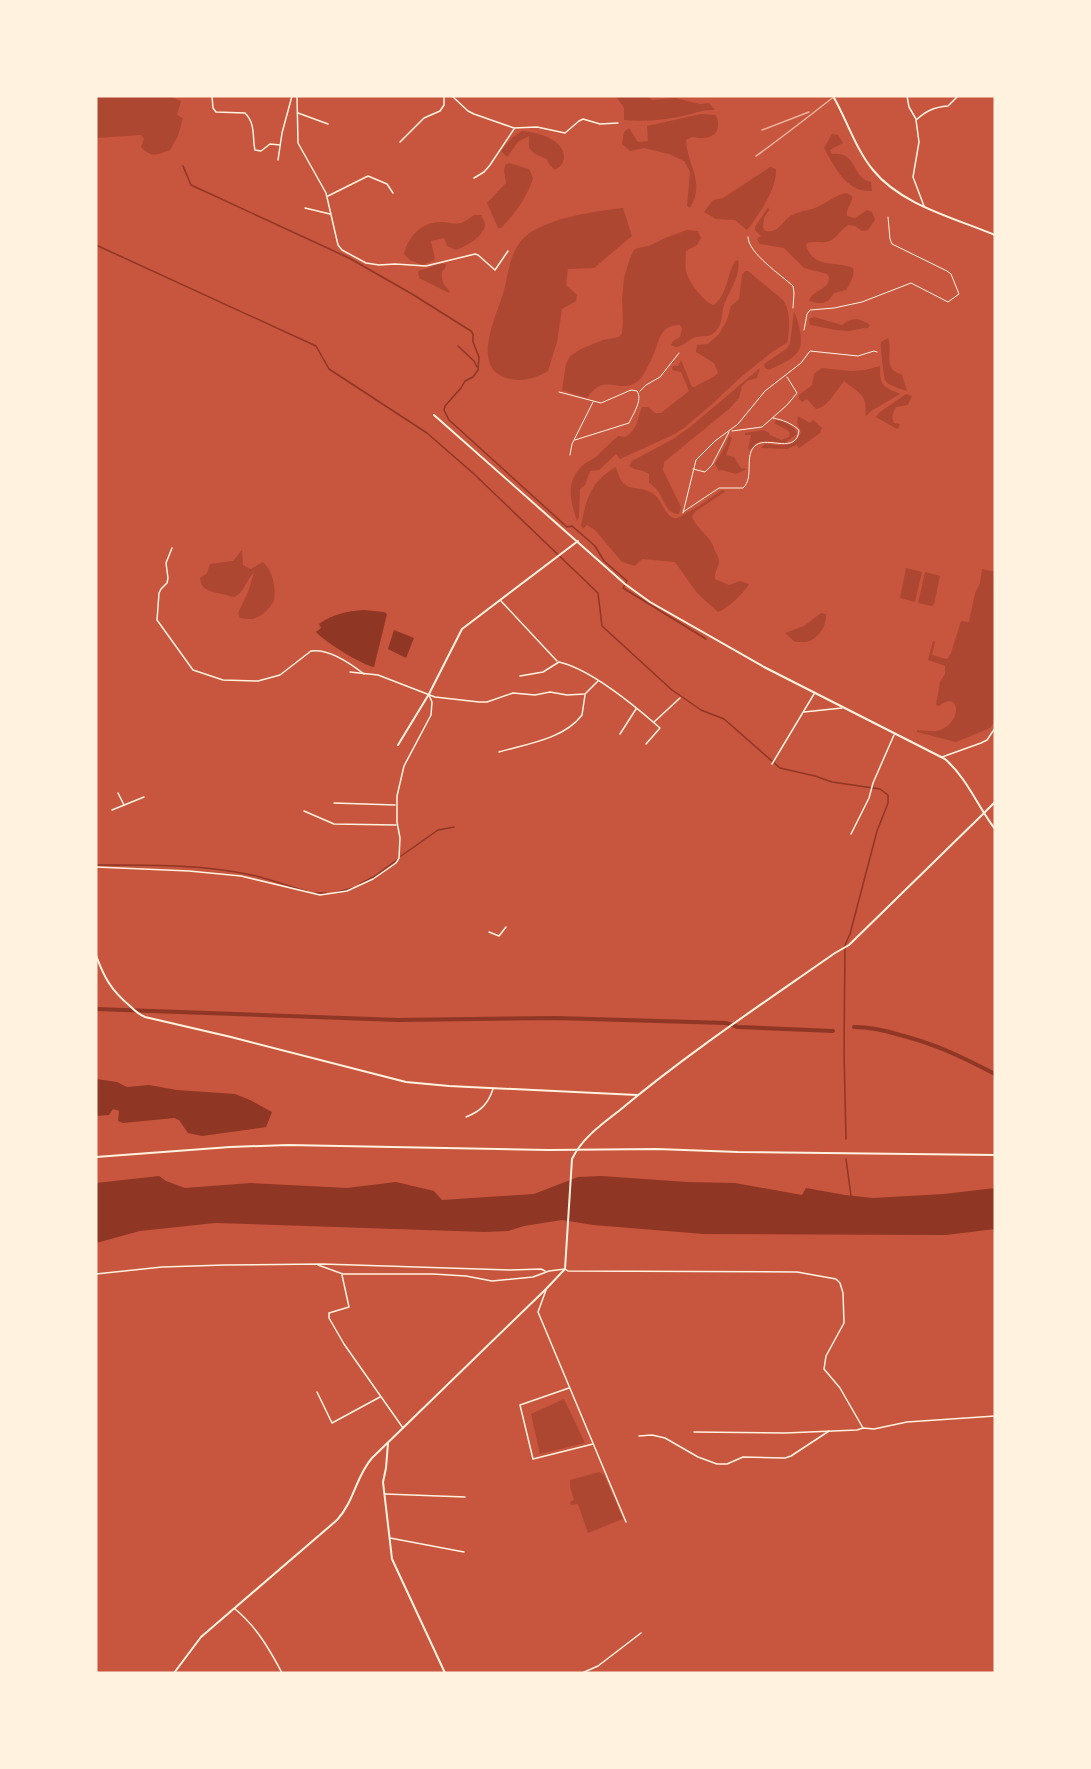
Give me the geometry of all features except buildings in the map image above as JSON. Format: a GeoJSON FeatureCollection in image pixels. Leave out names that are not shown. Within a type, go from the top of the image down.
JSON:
{"type":"FeatureCollection","features":[{"type":"Feature","properties":{"kind":"main road"},"geometry":{"type":"LineString","coordinates":[[833,96],[863,155],[873,170],[896,192],[924,206],[995,234]]}},
{"type":"Feature","properties":{"kind":"main road"},"geometry":{"type":"LineString","coordinates":[[435,415],[625,584],[650,602],[764,667],[941,757],[957,769],[983,814],[995,829]]}},
{"type":"Feature","properties":{"kind":"main road"},"geometry":{"type":"LineString","coordinates":[[398,745],[429,694],[462,630],[578,541]]}},
{"type":"Feature","properties":{"kind":"main road"},"geometry":{"type":"LineString","coordinates":[[174,1673],[201,1637],[341,1515],[369,1462],[565,1269],[572,1159],[576,1149],[585,1139],[637,1095],[737,1021],[849,945],[995,802]]}},
{"type":"Feature","properties":{"kind":"main road"},"geometry":{"type":"LineString","coordinates":[[96,956],[109,984],[119,997],[145,1017],[406,1082],[637,1095]]}},
{"type":"Feature","properties":{"kind":"main road"},"geometry":{"type":"LineString","coordinates":[[96,1157],[258,1145],[995,1155]]}},
{"type":"Feature","properties":{"kind":"main road"},"geometry":{"type":"LineString","coordinates":[[388,1443],[383,1482],[394,1568],[445,1673]]}},
{"type":"Feature","properties":{"kind":"street"},"geometry":{"type":"LineString","coordinates":[[212,96],[213,108],[216,112],[245,113],[249,116],[252,121],[255,150],[261,151],[270,144],[280,145]]}},
{"type":"Feature","properties":{"kind":"street"},"geometry":{"type":"LineString","coordinates":[[278,160],[292,96]]}},
{"type":"Feature","properties":{"kind":"street"},"geometry":{"type":"LineString","coordinates":[[297,96],[298,143],[324,188],[338,245],[342,250],[372,265],[426,266],[475,254],[495,270],[508,252]]}},
{"type":"Feature","properties":{"kind":"street"},"geometry":{"type":"LineString","coordinates":[[400,142],[424,118],[440,111],[444,105],[444,96]]}},
{"type":"Feature","properties":{"kind":"street"},"geometry":{"type":"LineString","coordinates":[[452,96],[474,114],[514,128],[537,127],[565,133],[583,119],[600,124],[618,123]]}},
{"type":"Feature","properties":{"kind":"street"},"geometry":{"type":"LineString","coordinates":[[907,96],[909,107],[916,120],[919,142],[914,177],[924,206]]}},
{"type":"Feature","properties":{"kind":"street"},"geometry":{"type":"LineString","coordinates":[[916,120],[925,111],[948,106],[958,96]]}},
{"type":"Feature","properties":{"kind":"street"},"geometry":{"type":"LineString","coordinates":[[298,113],[328,124]]}},
{"type":"Feature","properties":{"kind":"street"},"geometry":{"type":"LineString","coordinates":[[474,178],[490,165],[514,128]]}},
{"type":"Feature","properties":{"kind":"street"},"geometry":{"type":"LineString","coordinates":[[327,196],[368,176],[387,184],[393,193]]}},
{"type":"Feature","properties":{"kind":"street"},"geometry":{"type":"LineString","coordinates":[[305,208],[330,214]]}},
{"type":"Feature","properties":{"kind":"street"},"geometry":{"type":"LineString","coordinates":[[172,548],[166,563],[167,583],[159,593],[157,620],[193,670],[223,680],[258,681],[280,675],[311,651],[317,650],[337,657],[364,674]]}},
{"type":"Feature","properties":{"kind":"street"},"geometry":{"type":"LineString","coordinates":[[500,600],[559,662],[574,666],[598,681],[654,722],[660,728],[646,744]]}},
{"type":"Feature","properties":{"kind":"street"},"geometry":{"type":"LineString","coordinates":[[520,676],[543,672],[559,662]]}},
{"type":"Feature","properties":{"kind":"street"},"geometry":{"type":"LineString","coordinates":[[350,672],[378,675],[435,697],[479,702],[513,693],[585,694]]}},
{"type":"Feature","properties":{"kind":"street"},"geometry":{"type":"LineString","coordinates":[[499,752],[564,731],[582,715],[585,694],[598,681]]}},
{"type":"Feature","properties":{"kind":"street"},"geometry":{"type":"LineString","coordinates":[[772,764],[814,693]]}},
{"type":"Feature","properties":{"kind":"street"},"geometry":{"type":"LineString","coordinates":[[96,867],[177,870],[241,876],[312,894],[329,895],[355,888],[373,879],[399,861],[400,838],[396,805],[404,766],[431,715],[432,702],[429,694]]}},
{"type":"Feature","properties":{"kind":"street"},"geometry":{"type":"LineString","coordinates":[[654,722],[680,698]]}},
{"type":"Feature","properties":{"kind":"street"},"geometry":{"type":"LineString","coordinates":[[804,712],[842,708]]}},
{"type":"Feature","properties":{"kind":"street"},"geometry":{"type":"LineString","coordinates":[[620,734],[636,709]]}},
{"type":"Feature","properties":{"kind":"street"},"geometry":{"type":"LineString","coordinates":[[941,757],[987,740],[995,728]]}},
{"type":"Feature","properties":{"kind":"street"},"geometry":{"type":"LineString","coordinates":[[851,834],[869,798],[894,734]]}},
{"type":"Feature","properties":{"kind":"street"},"geometry":{"type":"LineString","coordinates":[[118,793],[124,806]]}},
{"type":"Feature","properties":{"kind":"street"},"geometry":{"type":"LineString","coordinates":[[112,810],[144,797]]}},
{"type":"Feature","properties":{"kind":"street"},"geometry":{"type":"LineString","coordinates":[[334,803],[396,805]]}},
{"type":"Feature","properties":{"kind":"street"},"geometry":{"type":"LineString","coordinates":[[304,811],[334,824],[397,825]]}},
{"type":"Feature","properties":{"kind":"street"},"geometry":{"type":"LineString","coordinates":[[489,932],[499,936],[506,927]]}},
{"type":"Feature","properties":{"kind":"street"},"geometry":{"type":"LineString","coordinates":[[466,1117],[483,1109],[489,1102],[494,1088]]}},
{"type":"Feature","properties":{"kind":"street"},"geometry":{"type":"LineString","coordinates":[[96,1274],[185,1266],[318,1265],[541,1269],[546,1272]]}},
{"type":"Feature","properties":{"kind":"street"},"geometry":{"type":"LineString","coordinates":[[318,1265],[342,1274],[433,1274],[496,1281],[533,1277],[565,1269],[568,1271],[797,1272],[836,1279],[843,1293],[844,1323],[824,1360],[824,1369],[840,1388],[863,1428]]}},
{"type":"Feature","properties":{"kind":"street"},"geometry":{"type":"LineString","coordinates":[[342,1274],[349,1307],[329,1313],[329,1318],[344,1344],[403,1429]]}},
{"type":"Feature","properties":{"kind":"street"},"geometry":{"type":"LineString","coordinates":[[546,1289],[538,1312],[626,1522]]}},
{"type":"Feature","properties":{"kind":"street"},"geometry":{"type":"LineString","coordinates":[[569,1388],[520,1405],[533,1460],[593,1444]]}},
{"type":"Feature","properties":{"kind":"street"},"geometry":{"type":"LineString","coordinates":[[317,1392],[332,1423],[381,1397]]}},
{"type":"Feature","properties":{"kind":"street"},"geometry":{"type":"LineString","coordinates":[[694,1432],[785,1433],[874,1429],[898,1423],[995,1416]]}},
{"type":"Feature","properties":{"kind":"street"},"geometry":{"type":"LineString","coordinates":[[639,1436],[652,1435],[665,1438],[698,1457],[722,1464],[743,1457],[785,1458],[830,1431]]}},
{"type":"Feature","properties":{"kind":"street"},"geometry":{"type":"LineString","coordinates":[[384,1494],[465,1497]]}},
{"type":"Feature","properties":{"kind":"street"},"geometry":{"type":"LineString","coordinates":[[390,1538],[464,1552]]}},
{"type":"Feature","properties":{"kind":"street"},"geometry":{"type":"LineString","coordinates":[[234,1608],[264,1642],[282,1673]]}},
{"type":"Feature","properties":{"kind":"street"},"geometry":{"type":"LineString","coordinates":[[582,1673],[614,1655],[641,1633]]}},
{"type":"Feature","properties":{"kind":"lane"},"geometry":{"type":"LineString","coordinates":[[804,330],[810,310],[861,302],[911,283],[948,302],[959,294],[947,271],[892,244],[888,216]]}},
{"type":"Feature","properties":{"kind":"lane"},"geometry":{"type":"LineString","coordinates":[[748,237],[748,243],[753,250],[793,286],[793,308]]}},
{"type":"Feature","properties":{"kind":"lane"},"geometry":{"type":"LineString","coordinates":[[773,418],[795,427],[799,430],[798,435],[785,445],[764,442],[753,447],[748,482],[743,488],[719,488],[682,513],[696,460],[715,441],[743,420],[765,391],[801,363],[810,351],[858,356],[877,352]]}},
{"type":"Feature","properties":{"kind":"lane"},"geometry":{"type":"LineString","coordinates":[[729,431],[762,427],[773,418],[797,393],[786,375]]}},
{"type":"Feature","properties":{"kind":"lane"},"geometry":{"type":"LineString","coordinates":[[560,392],[601,403],[631,390],[638,392],[640,399],[629,423],[575,440]]}},
{"type":"Feature","properties":{"kind":"lane"},"geometry":{"type":"LineString","coordinates":[[570,455],[572,444],[592,402]]}},
{"type":"Feature","properties":{"kind":"lane"},"geometry":{"type":"LineString","coordinates":[[693,469],[705,472],[718,455],[729,431]]}},
{"type":"Feature","properties":{"kind":"path"},"geometry":{"type":"LineString","coordinates":[[638,392],[660,376],[679,353]]}},
{"type":"Feature","properties":{"kind":"shaded area"},"geometry":{"type":"Polygon","coordinates":[[[96,96],[169,96],[181,101],[177,115],[183,118],[178,136],[170,150],[158,154],[148,153],[141,147],[144,139],[141,135],[96,138],[96,96]]]}},
{"type":"Feature","properties":{"kind":"shaded area"},"geometry":{"type":"Polygon","coordinates":[[[616,96],[647,96],[652,100],[675,98],[700,104],[709,103],[715,110],[664,119],[624,120],[624,108],[616,96]]]}},
{"type":"Feature","properties":{"kind":"shaded area"},"geometry":{"type":"Polygon","coordinates":[[[701,114],[716,115],[718,127],[716,132],[709,137],[692,137],[686,140],[696,182],[694,199],[690,208],[687,206],[690,172],[684,161],[669,154],[644,148],[630,151],[622,144],[624,132],[629,128],[638,142],[648,141],[647,126],[701,114]]]}},
{"type":"Feature","properties":{"kind":"shaded area"},"geometry":{"type":"Polygon","coordinates":[[[522,131],[542,135],[555,141],[563,151],[564,158],[561,165],[555,170],[547,159],[535,154],[529,148],[529,136],[518,142],[507,157],[501,151],[512,138],[522,131]]]}},
{"type":"Feature","properties":{"kind":"shaded area"},"geometry":{"type":"Polygon","coordinates":[[[832,134],[838,135],[843,143],[830,150],[832,154],[840,154],[850,160],[860,176],[871,182],[872,191],[863,191],[849,184],[837,171],[824,148],[832,134]]]}},
{"type":"Feature","properties":{"kind":"shaded area"},"geometry":{"type":"Polygon","coordinates":[[[509,163],[529,169],[533,178],[520,205],[501,228],[498,228],[487,203],[506,183],[504,171],[505,165],[509,163]]]}},
{"type":"Feature","properties":{"kind":"shaded area"},"geometry":{"type":"Polygon","coordinates":[[[770,167],[776,169],[774,185],[762,209],[747,230],[735,220],[716,219],[704,212],[713,200],[723,198],[770,167]]]}},
{"type":"Feature","properties":{"kind":"shaded area"},"geometry":{"type":"Polygon","coordinates":[[[847,193],[852,196],[847,216],[855,218],[867,210],[872,212],[875,220],[868,230],[862,231],[855,226],[848,225],[830,241],[807,243],[810,254],[820,261],[853,268],[852,279],[846,290],[834,293],[829,300],[823,303],[809,301],[828,282],[827,274],[804,268],[784,248],[760,244],[757,239],[761,236],[755,227],[768,207],[763,227],[765,231],[773,231],[794,214],[817,207],[847,193]]]}},
{"type":"Feature","properties":{"kind":"shaded area"},"geometry":{"type":"Polygon","coordinates":[[[623,208],[632,236],[594,268],[568,269],[566,285],[577,295],[576,301],[562,309],[557,342],[548,371],[521,380],[504,377],[494,371],[489,362],[489,340],[510,263],[520,242],[546,224],[586,213],[623,208]]]}},
{"type":"Feature","properties":{"kind":"shaded area"},"geometry":{"type":"Polygon","coordinates":[[[474,215],[481,215],[485,223],[484,228],[478,237],[464,246],[456,250],[447,246],[444,238],[431,241],[435,260],[422,265],[410,260],[404,254],[409,241],[423,227],[435,222],[459,224],[474,215]]]}},
{"type":"Feature","properties":{"kind":"shaded area"},"geometry":{"type":"Polygon","coordinates":[[[687,230],[698,231],[701,238],[697,245],[686,251],[686,271],[697,291],[710,303],[714,305],[722,296],[732,266],[738,260],[736,278],[724,305],[718,329],[711,335],[695,338],[676,347],[671,345],[680,337],[682,329],[680,325],[670,326],[661,335],[645,372],[634,384],[620,386],[607,384],[594,390],[587,398],[562,390],[566,364],[570,356],[603,340],[619,337],[622,333],[624,278],[634,250],[687,230]]]}},
{"type":"Feature","properties":{"kind":"shaded area"},"geometry":{"type":"Polygon","coordinates":[[[446,264],[442,277],[449,293],[419,278],[418,271],[446,264]]]}},
{"type":"Feature","properties":{"kind":"shaded area"},"geometry":{"type":"Polygon","coordinates":[[[748,271],[783,300],[789,321],[787,343],[741,377],[675,434],[620,459],[616,454],[599,470],[590,471],[585,485],[580,489],[577,521],[571,500],[571,486],[581,467],[597,456],[618,436],[625,437],[629,434],[636,424],[642,407],[648,407],[655,413],[661,413],[689,391],[681,372],[672,370],[673,366],[678,366],[681,360],[692,387],[718,373],[714,363],[696,352],[697,345],[708,344],[719,334],[727,320],[731,306],[739,299],[742,275],[748,271]]]}},
{"type":"Feature","properties":{"kind":"shaded area"},"geometry":{"type":"Polygon","coordinates":[[[794,311],[801,335],[798,352],[769,370],[764,364],[790,344],[794,311]]]}},
{"type":"Feature","properties":{"kind":"shaded area"},"geometry":{"type":"Polygon","coordinates":[[[814,317],[842,325],[856,319],[870,325],[868,328],[839,330],[810,325],[809,319],[814,317]]]}},
{"type":"Feature","properties":{"kind":"shaded area"},"geometry":{"type":"Polygon","coordinates":[[[888,338],[890,364],[893,370],[902,375],[907,391],[892,386],[885,380],[881,342],[888,338]]]}},
{"type":"Feature","properties":{"kind":"shaded area"},"geometry":{"type":"Polygon","coordinates":[[[880,366],[883,384],[900,394],[866,416],[864,399],[844,381],[822,407],[816,409],[807,399],[802,402],[799,399],[799,395],[812,385],[814,374],[822,368],[851,371],[880,366]]]}},
{"type":"Feature","properties":{"kind":"shaded area"},"geometry":{"type":"Polygon","coordinates":[[[760,368],[757,378],[747,381],[742,386],[739,398],[729,409],[664,462],[663,470],[681,507],[679,514],[674,513],[649,483],[649,474],[629,466],[632,461],[689,428],[760,368]]]}},
{"type":"Feature","properties":{"kind":"shaded area"},"geometry":{"type":"Polygon","coordinates":[[[906,394],[912,396],[908,405],[896,407],[893,415],[894,423],[900,424],[897,429],[876,417],[880,412],[906,394]]]}},
{"type":"Feature","properties":{"kind":"shaded area"},"geometry":{"type":"Polygon","coordinates":[[[798,416],[810,423],[813,420],[822,428],[820,433],[799,448],[797,445],[787,449],[761,448],[765,444],[785,445],[793,442],[801,433],[797,422],[798,416]]]}},
{"type":"Feature","properties":{"kind":"shaded area"},"geometry":{"type":"Polygon","coordinates":[[[776,420],[789,424],[797,434],[785,443],[761,442],[750,450],[748,449],[751,435],[745,435],[745,433],[764,430],[781,440],[789,437],[790,433],[787,430],[774,423],[776,420]]]}},
{"type":"Feature","properties":{"kind":"shaded area"},"geometry":{"type":"Polygon","coordinates":[[[729,436],[732,438],[726,455],[734,457],[741,468],[747,469],[736,474],[719,471],[715,464],[729,436]]]}},
{"type":"Feature","properties":{"kind":"shaded area"},"geometry":{"type":"Polygon","coordinates":[[[616,467],[619,476],[627,486],[655,495],[673,518],[681,517],[722,490],[726,491],[692,516],[719,558],[715,579],[729,585],[740,581],[749,584],[731,604],[718,612],[697,593],[675,562],[642,559],[635,566],[622,562],[595,530],[587,525],[583,529],[581,526],[583,516],[591,492],[601,478],[616,467]]]}},
{"type":"Feature","properties":{"kind":"shaded area"},"geometry":{"type":"Polygon","coordinates":[[[242,550],[243,565],[251,569],[263,562],[269,570],[275,591],[271,606],[264,614],[251,619],[240,618],[238,613],[254,573],[241,592],[233,597],[206,589],[200,578],[207,573],[210,564],[233,561],[242,550]]]}},
{"type":"Feature","properties":{"kind":"shaded area"},"geometry":{"type":"Polygon","coordinates":[[[906,568],[922,572],[915,602],[900,598],[906,568]]]}},
{"type":"Feature","properties":{"kind":"shaded area"},"geometry":{"type":"Polygon","coordinates":[[[982,569],[995,572],[995,721],[990,728],[956,742],[917,732],[917,730],[937,731],[945,728],[955,716],[955,705],[952,702],[936,705],[945,666],[928,660],[933,641],[935,642],[932,655],[947,659],[951,653],[961,621],[969,622],[982,569]]]}},
{"type":"Feature","properties":{"kind":"shaded area"},"geometry":{"type":"Polygon","coordinates":[[[925,572],[940,576],[932,606],[918,603],[925,572]]]}},
{"type":"Feature","properties":{"kind":"shaded area"},"geometry":{"type":"Polygon","coordinates":[[[364,610],[387,614],[374,667],[344,653],[316,632],[321,628],[319,624],[335,615],[364,610]]]}},
{"type":"Feature","properties":{"kind":"shaded area"},"geometry":{"type":"Polygon","coordinates":[[[821,613],[826,614],[824,627],[811,640],[795,642],[785,633],[804,626],[821,613]]]}},
{"type":"Feature","properties":{"kind":"shaded area"},"geometry":{"type":"Polygon","coordinates":[[[394,630],[414,638],[406,658],[388,649],[394,630]]]}},
{"type":"Feature","properties":{"kind":"shaded area"},"geometry":{"type":"Polygon","coordinates":[[[96,1079],[117,1082],[127,1087],[149,1085],[177,1090],[235,1094],[272,1112],[266,1127],[202,1136],[188,1133],[179,1120],[174,1118],[123,1123],[118,1121],[119,1111],[113,1109],[109,1115],[96,1116],[96,1079]]]}},
{"type":"Feature","properties":{"kind":"shaded area"},"geometry":{"type":"Polygon","coordinates":[[[159,1176],[185,1188],[251,1183],[347,1188],[396,1182],[434,1191],[442,1200],[534,1194],[578,1177],[601,1176],[735,1183],[802,1195],[806,1188],[873,1198],[944,1194],[995,1188],[995,1229],[946,1235],[704,1234],[593,1225],[562,1220],[508,1231],[485,1232],[215,1223],[140,1231],[96,1243],[96,1183],[159,1176]]]}},
{"type":"Feature","properties":{"kind":"shaded area"},"geometry":{"type":"Polygon","coordinates":[[[564,1399],[585,1443],[540,1454],[531,1414],[564,1399]]]}},
{"type":"Feature","properties":{"kind":"shaded area"},"geometry":{"type":"Polygon","coordinates":[[[599,1472],[604,1475],[623,1519],[588,1533],[578,1504],[571,1505],[570,1502],[574,1500],[570,1480],[599,1472]]]}},
{"type":"Feature","properties":{"kind":"waterway"},"geometry":{"type":"LineString","coordinates":[[183,166],[191,185],[349,258],[471,331],[479,357],[478,370],[473,377],[465,381],[445,406],[444,410],[449,420],[567,527],[572,526],[595,546],[604,561],[627,581],[623,588],[706,639]]}},
{"type":"Feature","properties":{"kind":"waterway"},"geometry":{"type":"LineString","coordinates":[[96,245],[316,346],[329,369],[427,433],[474,474],[598,593],[602,626],[672,690],[701,710],[724,719],[780,768],[832,782],[880,789],[888,795],[888,803],[877,831],[850,934],[845,945],[846,1139]]}},
{"type":"Feature","properties":{"kind":"waterway"},"geometry":{"type":"LineString","coordinates":[[458,346],[474,361],[477,367]]}},
{"type":"Feature","properties":{"kind":"waterway"},"geometry":{"type":"LineString","coordinates":[[401,856],[438,830],[454,827]]}},
{"type":"Feature","properties":{"kind":"waterway"},"geometry":{"type":"LineString","coordinates":[[360,884],[398,859]]}},
{"type":"Feature","properties":{"kind":"waterway"},"geometry":{"type":"LineString","coordinates":[[96,865],[174,866],[233,871],[266,878],[306,891]]}},
{"type":"Feature","properties":{"kind":"waterway"},"geometry":{"type":"LineString","coordinates":[[337,892],[353,888]]}},
{"type":"Feature","properties":{"kind":"waterway"},"geometry":{"type":"LineString","coordinates":[[316,893],[326,893]]}},
{"type":"Feature","properties":{"kind":"waterway"},"geometry":{"type":"LineString","coordinates":[[96,1009],[398,1020],[556,1018],[726,1023],[738,1027],[833,1031]]}},
{"type":"Feature","properties":{"kind":"waterway"},"geometry":{"type":"LineString","coordinates":[[854,1027],[883,1030],[925,1042],[995,1074]]}},
{"type":"Feature","properties":{"kind":"waterway"},"geometry":{"type":"LineString","coordinates":[[846,1159],[851,1196]]}},
{"type":"Feature","properties":{"kind":"railway"},"geometry":{"type":"LineString","coordinates":[[756,156],[835,96]]}},
{"type":"Feature","properties":{"kind":"railway"},"geometry":{"type":"LineString","coordinates":[[762,130],[809,112]]}}]}
